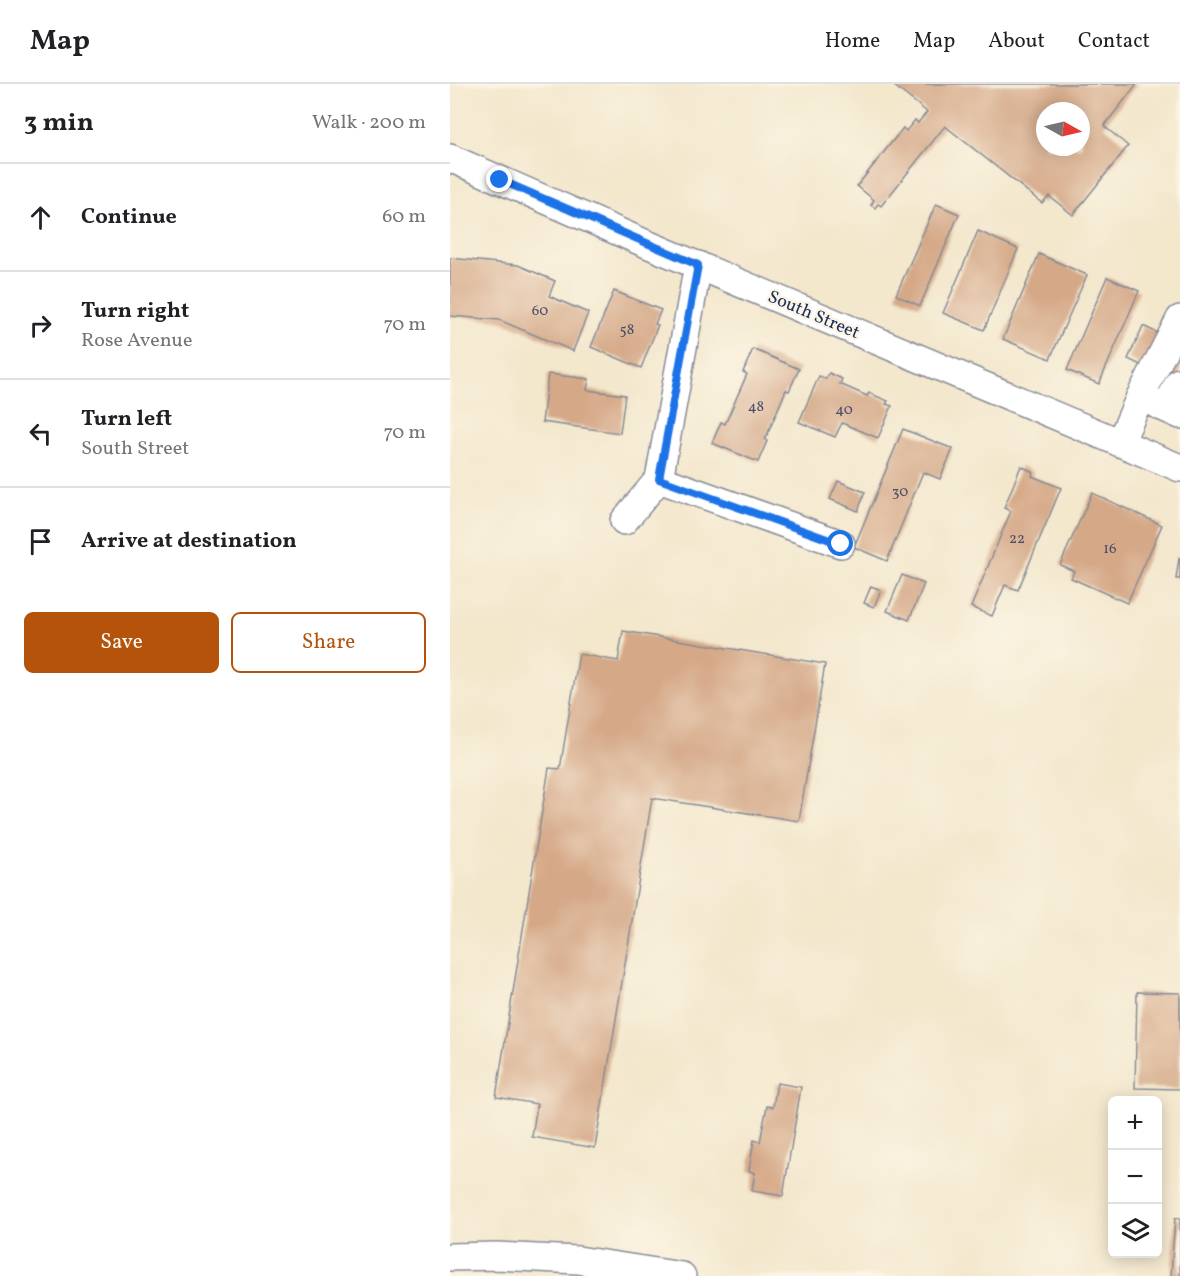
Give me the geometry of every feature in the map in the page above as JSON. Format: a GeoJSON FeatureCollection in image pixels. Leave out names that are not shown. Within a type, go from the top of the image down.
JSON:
{"type":"FeatureCollection","features":[{"type":"Feature","properties":{"kind":"street","name":"South Street"},"geometry":{"type":"LineString","coordinates":[[450,158],[1180,468]]}},
{"type":"Feature","properties":{"kind":"street"},"geometry":{"type":"LineString","coordinates":[[624,521],[659,479],[698,265]]}},
{"type":"Feature","properties":{"kind":"street"},"geometry":{"type":"LineString","coordinates":[[1120,443],[1140,397],[1180,319]]}},
{"type":"Feature","properties":{"kind":"street"},"geometry":{"type":"LineString","coordinates":[[1140,397],[1173,412],[1179,382]]}},
{"type":"Feature","properties":{"kind":"street"},"geometry":{"type":"LineString","coordinates":[[659,479],[841,544]]}},
{"type":"Feature","properties":{"kind":"street"},"geometry":{"type":"LineString","coordinates":[[450,1257],[497,1256],[578,1260],[678,1275]]}},
{"type":"Feature","properties":{"kind":"building"},"geometry":{"type":"Polygon","coordinates":[[[892,84],[1137,84],[1104,126],[1128,146],[1073,215],[1049,196],[1042,203],[945,126],[881,206],[878,204],[875,208],[871,205],[874,200],[857,186],[903,128],[906,131],[915,120],[918,123],[927,112],[892,84]]]}},
{"type":"Feature","properties":{"kind":"building"},"geometry":{"type":"Polygon","coordinates":[[[936,204],[959,214],[920,306],[896,295],[936,204]]]}},
{"type":"Feature","properties":{"kind":"building"},"geometry":{"type":"Polygon","coordinates":[[[978,231],[1018,249],[984,330],[943,313],[978,231]]]}},
{"type":"Feature","properties":{"kind":"building"},"geometry":{"type":"Polygon","coordinates":[[[1039,254],[1087,275],[1050,359],[1003,339],[1039,254]]]}},
{"type":"Feature","properties":{"kind":"building"},"geometry":{"type":"Polygon","coordinates":[[[450,258],[518,265],[555,281],[549,296],[588,313],[573,351],[499,320],[450,316],[450,258]]]}},
{"type":"Feature","properties":{"kind":"building"},"geometry":{"type":"Polygon","coordinates":[[[1107,277],[1139,291],[1099,384],[1067,370],[1107,277]]]}},
{"type":"Feature","properties":{"kind":"building"},"geometry":{"type":"Polygon","coordinates":[[[614,291],[661,310],[655,324],[658,325],[641,368],[591,347],[614,291]]]}},
{"type":"Feature","properties":{"kind":"building"},"geometry":{"type":"Polygon","coordinates":[[[1143,326],[1160,334],[1145,367],[1128,359],[1143,326]]]}},
{"type":"Feature","properties":{"kind":"building"},"geometry":{"type":"Polygon","coordinates":[[[1171,346],[1180,350],[1180,382],[1159,374],[1171,346]]]}},
{"type":"Feature","properties":{"kind":"building"},"geometry":{"type":"Polygon","coordinates":[[[753,349],[799,369],[789,391],[786,390],[758,462],[712,443],[721,422],[725,424],[747,374],[743,372],[753,349]]]}},
{"type":"Feature","properties":{"kind":"building"},"geometry":{"type":"Polygon","coordinates":[[[829,373],[842,379],[840,384],[867,396],[869,393],[888,401],[886,404],[892,406],[878,438],[842,423],[835,437],[799,422],[819,376],[826,379],[829,373]]]}},
{"type":"Feature","properties":{"kind":"building"},"geometry":{"type":"Polygon","coordinates":[[[548,374],[589,379],[587,390],[625,395],[620,433],[542,422],[548,374]]]}},
{"type":"Feature","properties":{"kind":"building"},"geometry":{"type":"Polygon","coordinates":[[[903,429],[953,449],[940,479],[923,472],[887,561],[854,547],[903,429]]]}},
{"type":"Feature","properties":{"kind":"building"},"geometry":{"type":"Polygon","coordinates":[[[1021,466],[1033,472],[1032,476],[1061,488],[1018,590],[1005,585],[992,616],[971,607],[1011,511],[1004,508],[1021,466]]]}},
{"type":"Feature","properties":{"kind":"building"},"geometry":{"type":"Polygon","coordinates":[[[838,481],[865,492],[858,511],[830,499],[838,481]]]}},
{"type":"Feature","properties":{"kind":"building"},"geometry":{"type":"Polygon","coordinates":[[[1092,493],[1162,525],[1127,603],[1071,578],[1074,571],[1060,565],[1092,493]]]}},
{"type":"Feature","properties":{"kind":"building"},"geometry":{"type":"Polygon","coordinates":[[[1179,558],[1180,579],[1176,579],[1179,558]]]}},
{"type":"Feature","properties":{"kind":"building"},"geometry":{"type":"Polygon","coordinates":[[[902,575],[924,584],[909,620],[887,611],[902,575]]]}},
{"type":"Feature","properties":{"kind":"building"},"geometry":{"type":"Polygon","coordinates":[[[871,586],[881,590],[874,607],[864,603],[871,586]]]}},
{"type":"Feature","properties":{"kind":"building"},"geometry":{"type":"Polygon","coordinates":[[[623,631],[825,664],[799,821],[652,798],[595,1148],[532,1137],[537,1104],[496,1097],[549,768],[560,769],[579,654],[618,661],[623,631]]]}},
{"type":"Feature","properties":{"kind":"building"},"geometry":{"type":"Polygon","coordinates":[[[1137,992],[1180,993],[1180,1089],[1135,1088],[1137,992]]]}},
{"type":"Feature","properties":{"kind":"building"},"geometry":{"type":"Polygon","coordinates":[[[777,1083],[801,1087],[783,1196],[752,1191],[755,1173],[749,1171],[754,1140],[760,1142],[767,1106],[773,1107],[777,1083]]]}},
{"type":"Feature","properties":{"kind":"building"},"geometry":{"type":"Polygon","coordinates":[[[1175,1218],[1180,1219],[1180,1276],[1171,1276],[1175,1218]]]}},
{"type":"Feature","properties":{"kind":"route"},"geometry":{"type":"LineString","coordinates":[[500,180],[698,265],[659,479],[841,544]]}}]}
